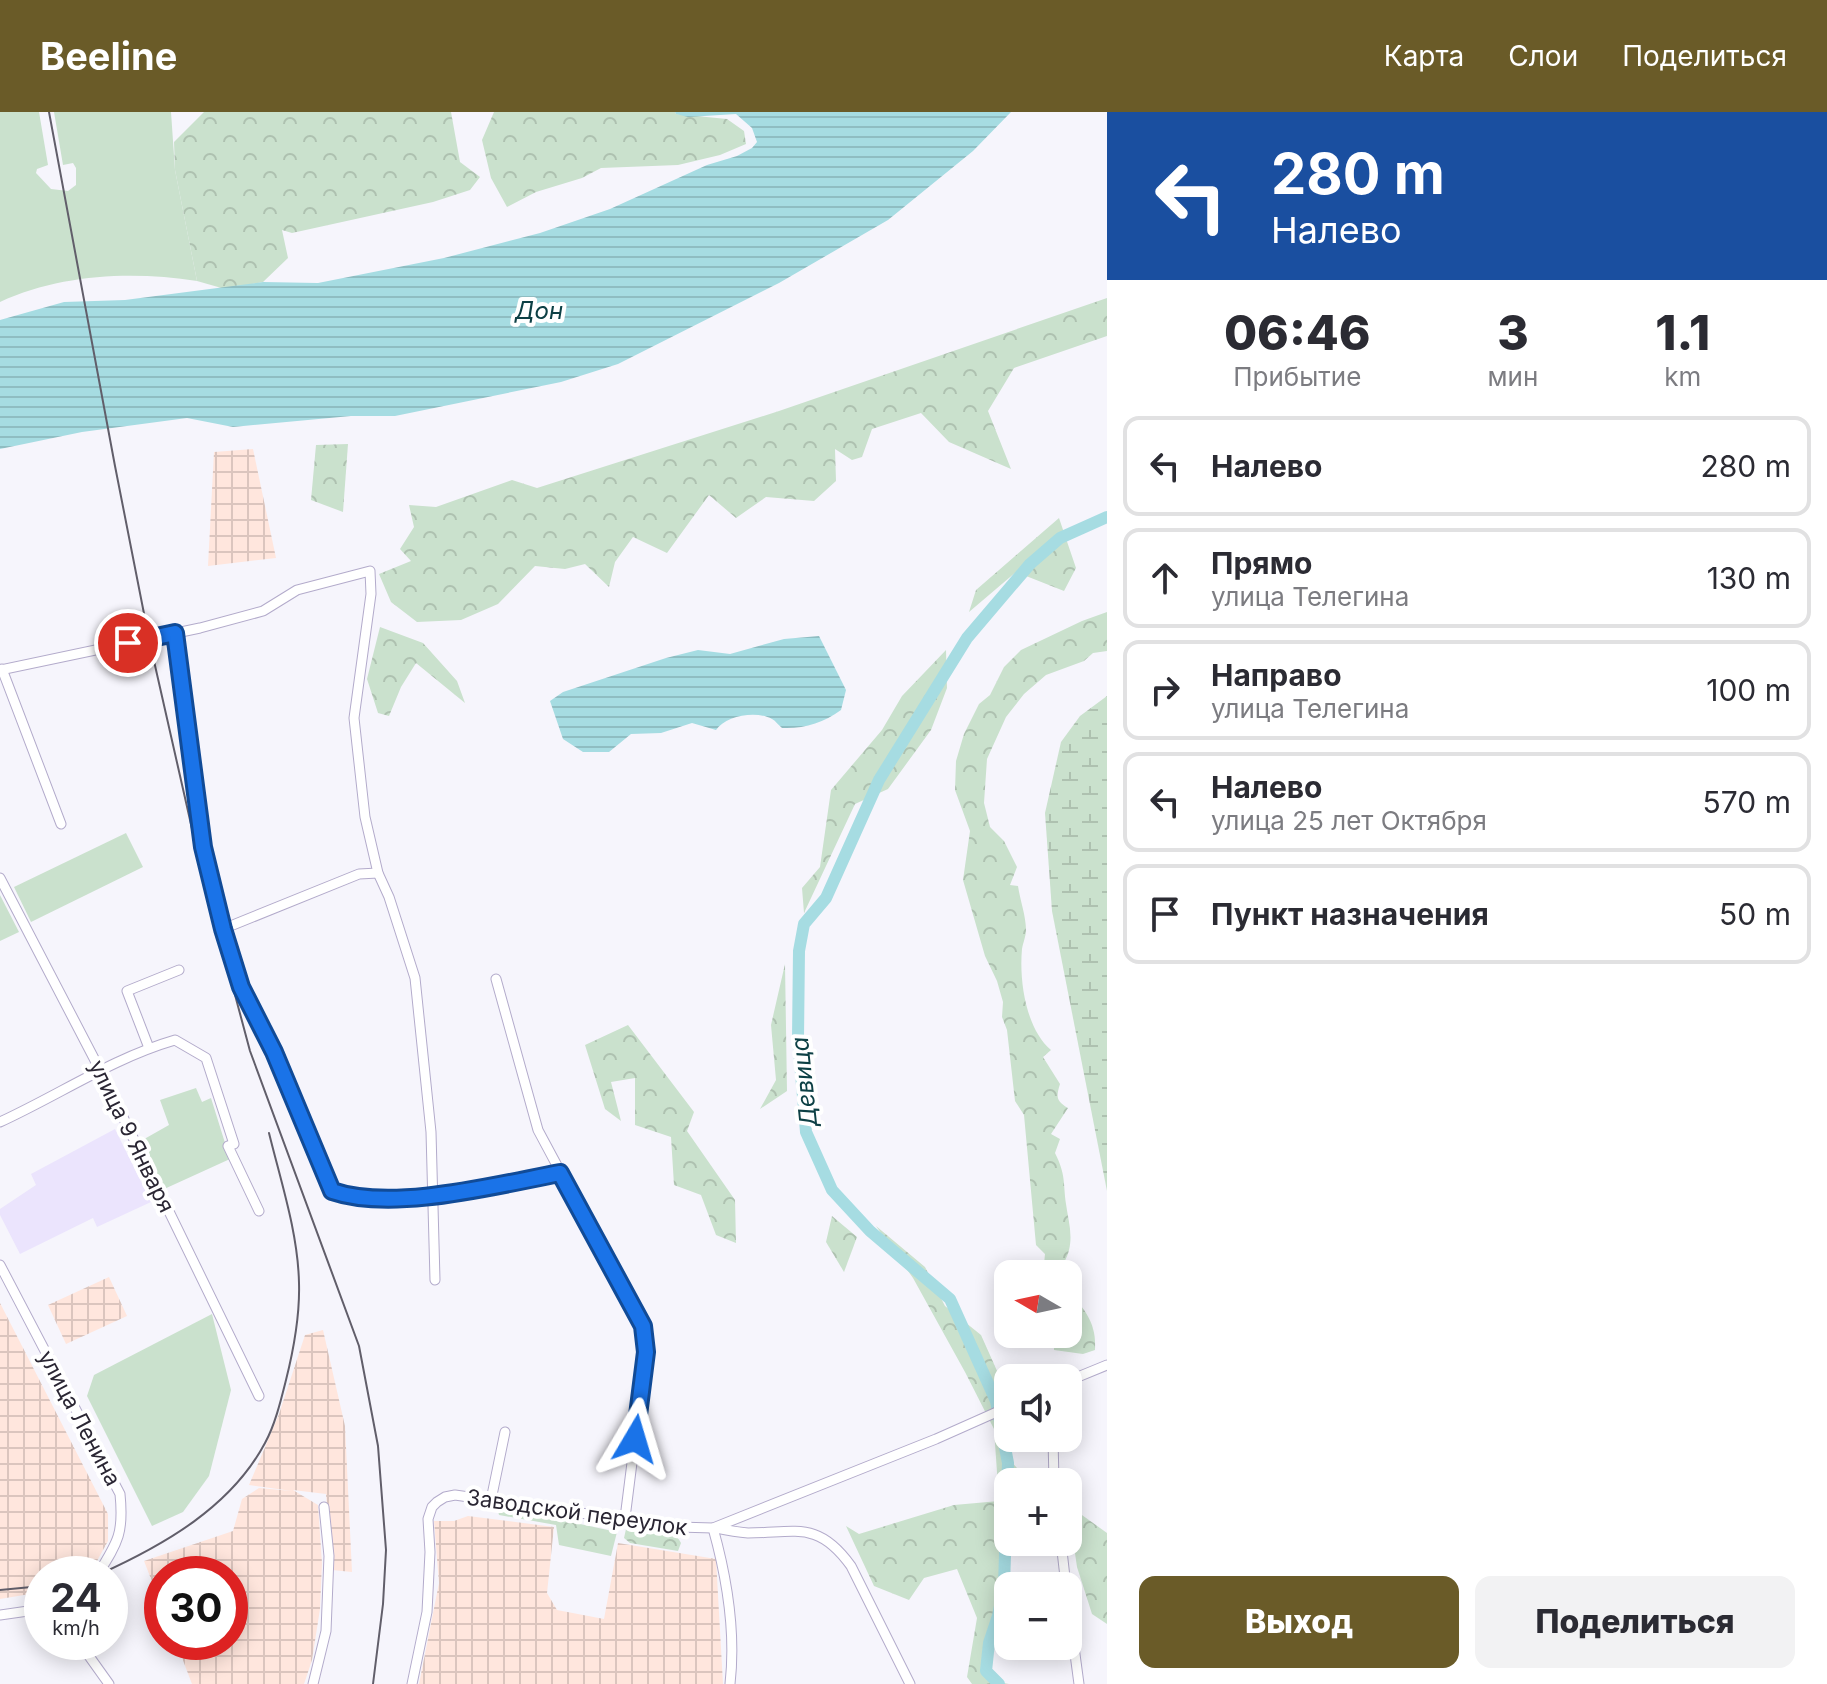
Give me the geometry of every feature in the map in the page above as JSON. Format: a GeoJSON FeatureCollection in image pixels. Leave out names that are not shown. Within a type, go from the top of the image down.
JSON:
{"type":"FeatureCollection","features":[{"type":"Feature","properties":{"kind":"street"},"geometry":{"type":"LineString","coordinates":[[61,824],[1,670],[263,611],[297,590],[370,571],[371,594],[354,718],[365,817],[378,873],[415,978],[431,1132],[435,1280]]}},
{"type":"Feature","properties":{"kind":"street"},"geometry":{"type":"LineString","coordinates":[[175,633],[203,847],[223,929],[241,987],[274,1052],[332,1191],[352,1198],[434,1196],[560,1173]]}},
{"type":"Feature","properties":{"kind":"street"},"geometry":{"type":"LineString","coordinates":[[223,929],[359,874],[378,873]]}},
{"type":"Feature","properties":{"kind":"street","name":"улица 9 Января"},"geometry":{"type":"LineString","coordinates":[[0,878],[100,1070],[259,1396]]}},
{"type":"Feature","properties":{"kind":"street"},"geometry":{"type":"LineString","coordinates":[[149,1048],[127,991],[179,970]]}},
{"type":"Feature","properties":{"kind":"street"},"geometry":{"type":"LineString","coordinates":[[496,979],[538,1130],[643,1326],[646,1352],[625,1518]]}},
{"type":"Feature","properties":{"kind":"street"},"geometry":{"type":"LineString","coordinates":[[0,1122],[100,1070],[175,1040],[206,1058],[234,1144],[228,1146],[259,1211]]}},
{"type":"Feature","properties":{"kind":"street","name":"улица Ленина"},"geometry":{"type":"LineString","coordinates":[[0,1265],[120,1494],[123,1523],[109,1556]]}},
{"type":"Feature","properties":{"kind":"street"},"geometry":{"type":"LineString","coordinates":[[1082,1375],[1107,1365]]}},
{"type":"Feature","properties":{"kind":"street"},"geometry":{"type":"LineString","coordinates":[[730,1684],[732,1665],[726,1586],[713,1528],[994,1413]]}},
{"type":"Feature","properties":{"kind":"street"},"geometry":{"type":"LineString","coordinates":[[491,1500],[505,1432]]}},
{"type":"Feature","properties":{"kind":"street","name":"Заводской переулок"},"geometry":{"type":"LineString","coordinates":[[412,1684],[427,1612],[428,1519],[432,1507],[445,1497],[455,1495],[678,1527],[746,1533],[801,1530],[823,1539],[840,1550],[851,1566],[910,1684]]}},
{"type":"Feature","properties":{"kind":"street"},"geometry":{"type":"LineString","coordinates":[[313,1684],[326,1631],[329,1556],[324,1507]]}},
{"type":"Feature","properties":{"kind":"street"},"geometry":{"type":"LineString","coordinates":[[0,1615],[24,1612]]}},
{"type":"Feature","properties":{"kind":"street"},"geometry":{"type":"LineString","coordinates":[[92,1660],[109,1684]]}},
{"type":"Feature","properties":{"kind":"street"},"geometry":{"type":"LineString","coordinates":[[1076,1660],[1079,1684]]}},
{"type":"Feature","properties":{"kind":"shaded area"},"geometry":{"type":"Polygon","coordinates":[[[253,449],[276,558],[208,566],[214,452],[253,449]]]}},
{"type":"Feature","properties":{"kind":"shaded area"},"geometry":{"type":"Polygon","coordinates":[[[115,1129],[151,1202],[97,1227],[93,1218],[20,1254],[0,1215],[0,1209],[36,1185],[31,1174],[115,1129]]]}},
{"type":"Feature","properties":{"kind":"shaded area"},"geometry":{"type":"Polygon","coordinates":[[[109,1277],[127,1316],[66,1344],[48,1305],[109,1277]]]}},
{"type":"Feature","properties":{"kind":"shaded area"},"geometry":{"type":"Polygon","coordinates":[[[0,1303],[108,1514],[108,1541],[100,1556],[24,1556],[24,1595],[0,1599],[0,1303]]]}},
{"type":"Feature","properties":{"kind":"shaded area"},"geometry":{"type":"Polygon","coordinates":[[[323,1330],[345,1426],[352,1572],[332,1570],[326,1494],[293,1490],[318,1505],[322,1563],[320,1609],[312,1660],[304,1684],[192,1684],[183,1660],[248,1660],[248,1556],[159,1556],[233,1531],[242,1499],[259,1488],[292,1491],[249,1485],[279,1414],[305,1335],[323,1330]]]}},
{"type":"Feature","properties":{"kind":"shaded area"},"geometry":{"type":"Polygon","coordinates":[[[468,1516],[554,1527],[547,1593],[557,1610],[604,1619],[618,1543],[716,1559],[723,1684],[419,1684],[439,1583],[434,1521],[454,1521],[468,1516]]]}},
{"type":"Feature","properties":{"kind":"green space"},"geometry":{"type":"Polygon","coordinates":[[[0,112],[39,112],[48,165],[37,169],[36,173],[51,189],[68,191],[76,185],[76,168],[73,163],[63,165],[54,112],[171,112],[175,170],[197,281],[147,276],[97,277],[47,286],[0,302],[0,112]]]}},
{"type":"Feature","properties":{"kind":"green space"},"geometry":{"type":"Polygon","coordinates":[[[204,112],[451,112],[460,162],[480,177],[470,190],[433,202],[292,233],[282,230],[288,258],[263,282],[225,289],[197,281],[175,170],[174,142],[204,112]]]}},
{"type":"Feature","properties":{"kind":"green space"},"geometry":{"type":"Polygon","coordinates":[[[494,112],[675,112],[727,119],[744,131],[746,144],[720,155],[678,165],[601,168],[582,178],[536,192],[507,207],[491,178],[482,140],[494,112]]]}},
{"type":"Feature","properties":{"kind":"green space"},"geometry":{"type":"Polygon","coordinates":[[[1107,298],[1107,336],[1014,368],[988,411],[1011,469],[949,442],[921,413],[872,429],[862,457],[852,460],[835,449],[836,481],[814,501],[766,497],[736,518],[709,495],[667,553],[633,537],[615,562],[609,587],[585,564],[565,569],[535,566],[498,604],[461,620],[417,622],[391,602],[379,574],[411,561],[400,549],[414,527],[409,505],[436,507],[512,480],[537,488],[779,411],[1107,298]]]}},
{"type":"Feature","properties":{"kind":"green space"},"geometry":{"type":"Polygon","coordinates":[[[348,444],[343,512],[311,500],[316,445],[348,444]]]}},
{"type":"Feature","properties":{"kind":"green space"},"geometry":{"type":"Polygon","coordinates":[[[1059,518],[1076,568],[1064,591],[1016,572],[969,612],[976,590],[1059,518]]]}},
{"type":"Feature","properties":{"kind":"green space"},"geometry":{"type":"Polygon","coordinates":[[[1107,612],[1107,651],[1093,653],[1084,661],[1046,675],[1024,694],[1006,717],[987,759],[984,803],[990,827],[1004,841],[1017,867],[1010,885],[1018,886],[1025,919],[1021,962],[1026,1004],[1036,1030],[1051,1050],[1043,1057],[1060,1084],[1059,1101],[1068,1108],[1051,1134],[1060,1139],[1055,1153],[1064,1178],[1070,1244],[1065,1260],[1044,1260],[1045,1254],[1036,1245],[1024,1115],[1015,1101],[1007,1030],[1002,1017],[1003,1002],[985,956],[963,880],[970,831],[955,790],[956,761],[964,734],[979,704],[990,695],[1004,667],[1021,650],[1107,612]]]}},
{"type":"Feature","properties":{"kind":"green space"},"geometry":{"type":"Polygon","coordinates":[[[380,627],[423,643],[457,681],[465,703],[416,663],[401,687],[389,716],[378,713],[367,679],[380,627]]]}},
{"type":"Feature","properties":{"kind":"green space"},"geometry":{"type":"Polygon","coordinates":[[[946,650],[947,688],[931,730],[888,789],[855,804],[804,913],[802,888],[820,867],[831,790],[882,730],[902,696],[946,650]]]}},
{"type":"Feature","properties":{"kind":"green space"},"geometry":{"type":"Polygon","coordinates":[[[1107,696],[1107,1191],[1052,911],[1045,813],[1061,742],[1080,716],[1107,696]]]}},
{"type":"Feature","properties":{"kind":"green space"},"geometry":{"type":"Polygon","coordinates":[[[126,833],[143,867],[31,922],[14,887],[126,833]]]}},
{"type":"Feature","properties":{"kind":"green space"},"geometry":{"type":"Polygon","coordinates":[[[0,895],[19,932],[0,941],[0,895]]]}},
{"type":"Feature","properties":{"kind":"green space"},"geometry":{"type":"Polygon","coordinates":[[[785,964],[787,1091],[760,1109],[776,1080],[771,1025],[785,964]]]}},
{"type":"Feature","properties":{"kind":"green space"},"geometry":{"type":"Polygon","coordinates":[[[628,1025],[694,1112],[687,1131],[735,1200],[736,1243],[716,1235],[701,1195],[674,1185],[671,1137],[635,1125],[635,1078],[611,1082],[621,1121],[605,1109],[585,1045],[628,1025]]]}},
{"type":"Feature","properties":{"kind":"green space"},"geometry":{"type":"Polygon","coordinates":[[[196,1088],[202,1102],[211,1098],[230,1159],[162,1190],[139,1142],[169,1125],[160,1100],[196,1088]]]}},
{"type":"Feature","properties":{"kind":"green space"},"geometry":{"type":"Polygon","coordinates":[[[832,1216],[857,1237],[844,1272],[826,1242],[832,1216]]]}},
{"type":"Feature","properties":{"kind":"green space"},"geometry":{"type":"Polygon","coordinates":[[[876,1226],[925,1267],[945,1306],[981,1335],[994,1364],[994,1429],[965,1372],[913,1278],[876,1226]]]}},
{"type":"Feature","properties":{"kind":"green space"},"geometry":{"type":"Polygon","coordinates":[[[1082,1308],[1094,1333],[1095,1350],[1083,1354],[1054,1350],[1082,1348],[1082,1308]]]}},
{"type":"Feature","properties":{"kind":"green space"},"geometry":{"type":"Polygon","coordinates":[[[212,1314],[231,1390],[209,1476],[183,1512],[152,1526],[87,1396],[94,1375],[212,1314]]]}},
{"type":"Feature","properties":{"kind":"green space"},"geometry":{"type":"Polygon","coordinates":[[[996,1452],[1003,1452],[1017,1468],[997,1468],[996,1452]]]}},
{"type":"Feature","properties":{"kind":"green space"},"geometry":{"type":"Polygon","coordinates":[[[994,1501],[994,1556],[999,1556],[1004,1572],[994,1572],[994,1624],[987,1630],[988,1680],[1009,1684],[972,1684],[967,1677],[977,1618],[957,1569],[924,1578],[909,1600],[874,1586],[846,1526],[859,1534],[954,1505],[994,1501]]]}},
{"type":"Feature","properties":{"kind":"green space"},"geometry":{"type":"Polygon","coordinates":[[[497,1506],[617,1532],[611,1556],[559,1545],[556,1525],[499,1515],[497,1506]]]}},
{"type":"Feature","properties":{"kind":"green space"},"geometry":{"type":"Polygon","coordinates":[[[1082,1515],[1107,1533],[1107,1624],[1092,1614],[1082,1583],[1082,1572],[1079,1572],[1075,1556],[1082,1556],[1082,1515]]]}},
{"type":"Feature","properties":{"kind":"green space"},"geometry":{"type":"Polygon","coordinates":[[[634,1524],[672,1533],[681,1543],[678,1551],[630,1543],[624,1538],[626,1529],[634,1524]]]}},
{"type":"Feature","properties":{"kind":"water","name":"Дон"},"geometry":{"type":"Polygon","coordinates":[[[675,112],[1011,112],[973,151],[888,220],[779,283],[618,364],[561,382],[395,416],[351,416],[233,427],[187,418],[82,432],[0,449],[0,320],[64,302],[125,300],[263,282],[318,283],[444,258],[540,233],[610,209],[707,165],[737,156],[757,142],[752,128],[736,114],[688,117],[675,112]]]}},
{"type":"Feature","properties":{"kind":"water"},"geometry":{"type":"Polygon","coordinates":[[[819,636],[846,690],[841,710],[806,726],[782,728],[765,716],[750,715],[726,721],[716,730],[692,723],[661,733],[631,734],[609,752],[583,752],[563,739],[550,701],[563,692],[698,650],[730,654],[784,639],[819,636]]]}},
{"type":"Feature","properties":{"kind":"waterway","name":"Девица"},"geometry":{"type":"LineString","coordinates":[[999,1684],[986,1671],[989,1643],[1004,1586],[1008,1463],[996,1401],[950,1299],[870,1231],[832,1190],[806,1132],[798,1038],[799,951],[804,924],[826,898],[879,780],[967,638],[1030,564],[1060,538],[1107,517]]}},
{"type":"Feature","properties":{"kind":"railway"},"geometry":{"type":"LineString","coordinates":[[49,112],[149,639],[200,864],[250,1051],[359,1346],[378,1446],[386,1550],[373,1684]]}},
{"type":"Feature","properties":{"kind":"railway"},"geometry":{"type":"LineString","coordinates":[[128,1560],[171,1537],[215,1505],[251,1466],[272,1428],[294,1344],[299,1283],[292,1226],[269,1133]]}},
{"type":"Feature","properties":{"kind":"railway"},"geometry":{"type":"LineString","coordinates":[[0,1590],[24,1588]]}},
{"type":"Feature","properties":{"kind":"route"},"geometry":{"type":"LineString","coordinates":[[128,643],[175,633],[203,847],[223,929],[241,987],[274,1052],[332,1191],[352,1198],[434,1196],[560,1173],[643,1326],[646,1352],[635,1439]]}}]}
